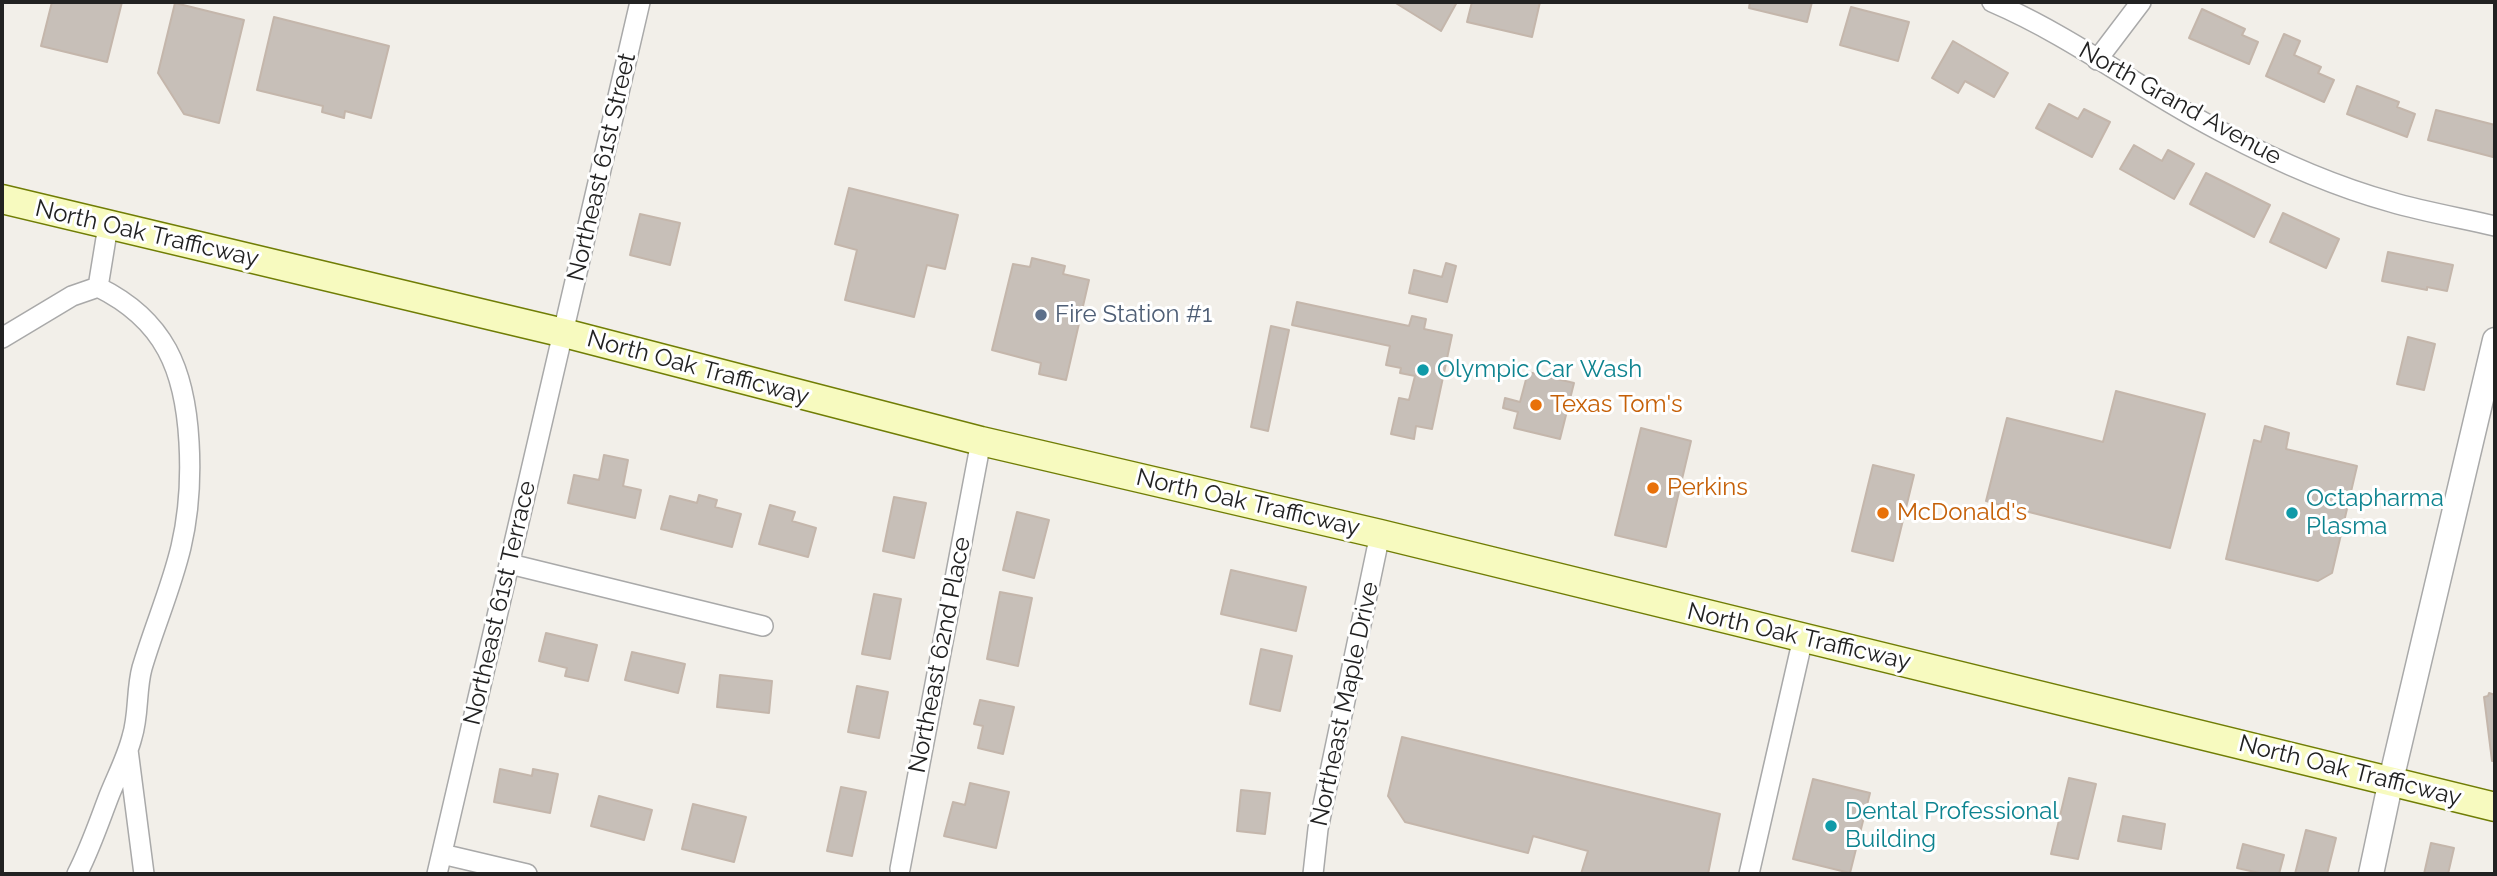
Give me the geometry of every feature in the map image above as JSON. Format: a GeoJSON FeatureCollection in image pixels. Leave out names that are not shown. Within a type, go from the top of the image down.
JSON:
{"type":"FeatureCollection","features":[{"type":"Feature","properties":{"kind":"main road","name":"North Oak Trafficway"},"geometry":{"type":"LineString","coordinates":[[2,199],[564,333],[981,441],[1380,534],[2495,807]]}},
{"type":"Feature","properties":{"kind":"street","name":"Northeast 61st Street"},"geometry":{"type":"LineString","coordinates":[[564,333],[599,170],[640,2]]}},
{"type":"Feature","properties":{"kind":"street","name":"North Grand Avenue"},"geometry":{"type":"LineString","coordinates":[[1992,2],[2057,34],[2221,132],[2299,169],[2391,202],[2495,226]]}},
{"type":"Feature","properties":{"kind":"street"},"geometry":{"type":"LineString","coordinates":[[2097,60],[2141,2]]}},
{"type":"Feature","properties":{"kind":"street"},"geometry":{"type":"LineString","coordinates":[[98,286],[108,226]]}},
{"type":"Feature","properties":{"kind":"street"},"geometry":{"type":"LineString","coordinates":[[2,338],[72,296],[98,286],[140,314],[158,335],[177,371],[187,411],[190,461],[188,503],[181,545],[171,586],[149,643],[141,674],[133,736],[77,874]]}},
{"type":"Feature","properties":{"kind":"street","name":"Northeast 61st Terrace"},"geometry":{"type":"LineString","coordinates":[[437,874],[564,333]]}},
{"type":"Feature","properties":{"kind":"street"},"geometry":{"type":"LineString","coordinates":[[2371,874],[2390,780],[2495,340]]}},
{"type":"Feature","properties":{"kind":"street","name":"Northeast 62nd Place"},"geometry":{"type":"LineString","coordinates":[[900,869],[981,441]]}},
{"type":"Feature","properties":{"kind":"street","name":"Northeast Maple Drive"},"geometry":{"type":"LineString","coordinates":[[1313,874],[1318,830],[1380,534]]}},
{"type":"Feature","properties":{"kind":"street"},"geometry":{"type":"LineString","coordinates":[[510,564],[763,626]]}},
{"type":"Feature","properties":{"kind":"street"},"geometry":{"type":"LineString","coordinates":[[1749,874],[1803,638]]}},
{"type":"Feature","properties":{"kind":"street"},"geometry":{"type":"LineString","coordinates":[[128,749],[144,874]]}},
{"type":"Feature","properties":{"kind":"street"},"geometry":{"type":"LineString","coordinates":[[442,854],[527,874]]}},
{"type":"Feature","properties":{"kind":"building"},"geometry":{"type":"Polygon","coordinates":[[[52,2],[122,2],[107,62],[41,46],[52,2]]]}},
{"type":"Feature","properties":{"kind":"building"},"geometry":{"type":"Polygon","coordinates":[[[1394,2],[1457,2],[1441,31],[1394,2]]]}},
{"type":"Feature","properties":{"kind":"building"},"geometry":{"type":"Polygon","coordinates":[[[1472,2],[1540,2],[1532,37],[1467,22],[1472,2]]]}},
{"type":"Feature","properties":{"kind":"building"},"geometry":{"type":"Polygon","coordinates":[[[1750,2],[1812,2],[1807,22],[1749,8],[1750,2]]]}},
{"type":"Feature","properties":{"kind":"building"},"geometry":{"type":"Polygon","coordinates":[[[175,3],[244,20],[219,123],[184,114],[158,73],[175,3]]]}},
{"type":"Feature","properties":{"kind":"building"},"geometry":{"type":"Polygon","coordinates":[[[1851,7],[1909,22],[1898,61],[1840,45],[1851,7]]]}},
{"type":"Feature","properties":{"kind":"building"},"geometry":{"type":"Polygon","coordinates":[[[2202,9],[2245,29],[2242,35],[2258,42],[2249,64],[2189,38],[2202,9]]]}},
{"type":"Feature","properties":{"kind":"building"},"geometry":{"type":"Polygon","coordinates":[[[274,17],[389,46],[371,118],[345,111],[344,118],[322,112],[323,106],[257,90],[274,17]]]}},
{"type":"Feature","properties":{"kind":"building"},"geometry":{"type":"Polygon","coordinates":[[[2284,34],[2300,41],[2294,55],[2321,67],[2318,73],[2334,80],[2324,102],[2266,76],[2284,34]]]}},
{"type":"Feature","properties":{"kind":"building"},"geometry":{"type":"Polygon","coordinates":[[[1953,41],[2008,73],[1994,97],[1965,81],[1958,93],[1932,78],[1953,41]]]}},
{"type":"Feature","properties":{"kind":"building"},"geometry":{"type":"Polygon","coordinates":[[[2357,86],[2399,102],[2397,107],[2415,114],[2407,137],[2347,114],[2357,86]]]}},
{"type":"Feature","properties":{"kind":"building"},"geometry":{"type":"Polygon","coordinates":[[[2049,104],[2078,119],[2084,109],[2110,122],[2092,157],[2036,128],[2049,104]]]}},
{"type":"Feature","properties":{"kind":"building"},"geometry":{"type":"Polygon","coordinates":[[[2436,110],[2495,125],[2493,157],[2428,140],[2436,110]]]}},
{"type":"Feature","properties":{"kind":"building"},"geometry":{"type":"Polygon","coordinates":[[[2134,145],[2162,161],[2168,150],[2194,164],[2174,199],[2120,169],[2134,145]]]}},
{"type":"Feature","properties":{"kind":"building"},"geometry":{"type":"Polygon","coordinates":[[[2206,173],[2270,205],[2254,237],[2190,204],[2206,173]]]}},
{"type":"Feature","properties":{"kind":"building"},"geometry":{"type":"Polygon","coordinates":[[[849,188],[958,215],[945,269],[927,265],[914,317],[845,300],[857,250],[835,244],[849,188]]]}},
{"type":"Feature","properties":{"kind":"building"},"geometry":{"type":"Polygon","coordinates":[[[2283,213],[2339,239],[2326,268],[2270,242],[2283,213]]]}},
{"type":"Feature","properties":{"kind":"building"},"geometry":{"type":"Polygon","coordinates":[[[640,214],[680,223],[670,265],[630,255],[640,214]]]}},
{"type":"Feature","properties":{"kind":"building"},"geometry":{"type":"Polygon","coordinates":[[[2388,252],[2453,265],[2447,291],[2382,281],[2388,252]]]}},
{"type":"Feature","properties":{"kind":"building","name":"Fire Station #1"},"geometry":{"type":"Polygon","coordinates":[[[1032,258],[1065,266],[1063,274],[1089,280],[1066,380],[1039,374],[1041,363],[992,350],[1013,264],[1030,267],[1032,258]]]}},
{"type":"Feature","properties":{"kind":"building"},"geometry":{"type":"Polygon","coordinates":[[[1446,263],[1456,266],[1447,302],[1409,293],[1414,270],[1442,277],[1446,263]]]}},
{"type":"Feature","properties":{"kind":"building","name":"Olympic Car Wash"},"geometry":{"type":"Polygon","coordinates":[[[1297,302],[1409,326],[1412,316],[1426,319],[1424,329],[1452,335],[1432,429],[1416,426],[1414,439],[1391,434],[1399,398],[1409,400],[1415,376],[1400,373],[1401,368],[1386,365],[1390,346],[1292,325],[1297,302]]]}},
{"type":"Feature","properties":{"kind":"building"},"geometry":{"type":"Polygon","coordinates":[[[1271,326],[1289,330],[1268,431],[1251,427],[1271,326]]]}},
{"type":"Feature","properties":{"kind":"building"},"geometry":{"type":"Polygon","coordinates":[[[2408,337],[2435,344],[2424,390],[2397,384],[2408,337]]]}},
{"type":"Feature","properties":{"kind":"building","name":"Texas Tom's"},"geometry":{"type":"Polygon","coordinates":[[[1528,372],[1574,383],[1560,439],[1514,428],[1518,412],[1503,408],[1505,398],[1520,402],[1528,372]]]}},
{"type":"Feature","properties":{"kind":"building"},"geometry":{"type":"Polygon","coordinates":[[[2116,391],[2205,414],[2170,548],[1986,501],[2007,418],[2103,442],[2116,391]]]}},
{"type":"Feature","properties":{"kind":"building","name":"Octapharma Plasma"},"geometry":{"type":"Polygon","coordinates":[[[2265,426],[2289,433],[2286,449],[2357,466],[2332,573],[2318,581],[2226,559],[2254,440],[2261,442],[2265,426]]]}},
{"type":"Feature","properties":{"kind":"building","name":"Perkins"},"geometry":{"type":"Polygon","coordinates":[[[1641,428],[1691,441],[1666,547],[1615,535],[1641,428]]]}},
{"type":"Feature","properties":{"kind":"building"},"geometry":{"type":"Polygon","coordinates":[[[604,455],[628,460],[623,486],[641,490],[635,518],[568,503],[574,475],[599,480],[604,455]]]}},
{"type":"Feature","properties":{"kind":"building","name":"McDonald's"},"geometry":{"type":"Polygon","coordinates":[[[1873,465],[1914,475],[1893,561],[1852,551],[1873,465]]]}},
{"type":"Feature","properties":{"kind":"building"},"geometry":{"type":"Polygon","coordinates":[[[699,495],[717,500],[715,507],[741,514],[732,547],[661,529],[670,496],[697,503],[699,495]]]}},
{"type":"Feature","properties":{"kind":"building"},"geometry":{"type":"Polygon","coordinates":[[[894,497],[926,503],[914,558],[883,551],[894,497]]]}},
{"type":"Feature","properties":{"kind":"building"},"geometry":{"type":"Polygon","coordinates":[[[770,505],[795,512],[792,521],[816,528],[808,557],[759,544],[770,505]]]}},
{"type":"Feature","properties":{"kind":"building"},"geometry":{"type":"Polygon","coordinates":[[[1017,512],[1049,520],[1034,578],[1003,570],[1017,512]]]}},
{"type":"Feature","properties":{"kind":"building"},"geometry":{"type":"Polygon","coordinates":[[[1231,570],[1306,587],[1296,631],[1221,614],[1231,570]]]}},
{"type":"Feature","properties":{"kind":"building"},"geometry":{"type":"Polygon","coordinates":[[[1000,592],[1032,598],[1018,666],[987,659],[1000,592]]]}},
{"type":"Feature","properties":{"kind":"building"},"geometry":{"type":"Polygon","coordinates":[[[874,594],[901,599],[890,659],[862,654],[874,594]]]}},
{"type":"Feature","properties":{"kind":"building"},"geometry":{"type":"Polygon","coordinates":[[[546,633],[597,645],[588,681],[565,676],[567,668],[539,661],[546,633]]]}},
{"type":"Feature","properties":{"kind":"building"},"geometry":{"type":"Polygon","coordinates":[[[1261,649],[1292,656],[1280,711],[1250,704],[1261,649]]]}},
{"type":"Feature","properties":{"kind":"building"},"geometry":{"type":"Polygon","coordinates":[[[632,652],[685,664],[678,693],[625,680],[632,652]]]}},
{"type":"Feature","properties":{"kind":"building"},"geometry":{"type":"Polygon","coordinates":[[[720,675],[772,681],[769,713],[717,707],[720,675]]]}},
{"type":"Feature","properties":{"kind":"building"},"geometry":{"type":"Polygon","coordinates":[[[857,686],[888,692],[879,738],[848,732],[857,686]]]}},
{"type":"Feature","properties":{"kind":"building"},"geometry":{"type":"Polygon","coordinates":[[[2489,693],[2495,695],[2495,761],[2492,761],[2484,697],[2489,693]]]}},
{"type":"Feature","properties":{"kind":"building"},"geometry":{"type":"Polygon","coordinates":[[[980,700],[1014,707],[1003,754],[978,748],[983,726],[974,724],[980,700]]]}},
{"type":"Feature","properties":{"kind":"building"},"geometry":{"type":"Polygon","coordinates":[[[1402,737],[1720,814],[1708,874],[1581,874],[1588,851],[1533,836],[1528,853],[1405,822],[1388,796],[1402,737]]]}},
{"type":"Feature","properties":{"kind":"building"},"geometry":{"type":"Polygon","coordinates":[[[500,769],[532,776],[533,769],[558,774],[550,813],[494,802],[500,769]]]}},
{"type":"Feature","properties":{"kind":"building"},"geometry":{"type":"Polygon","coordinates":[[[2069,778],[2096,784],[2078,859],[2051,854],[2069,778]]]}},
{"type":"Feature","properties":{"kind":"building","name":"Dental Professional Building"},"geometry":{"type":"Polygon","coordinates":[[[1813,779],[1870,793],[1850,873],[1793,859],[1813,779]]]}},
{"type":"Feature","properties":{"kind":"building"},"geometry":{"type":"Polygon","coordinates":[[[970,783],[1009,792],[996,848],[944,836],[953,802],[965,805],[970,783]]]}},
{"type":"Feature","properties":{"kind":"building"},"geometry":{"type":"Polygon","coordinates":[[[841,787],[866,792],[852,856],[827,851],[841,787]]]}},
{"type":"Feature","properties":{"kind":"building"},"geometry":{"type":"Polygon","coordinates":[[[1241,790],[1270,793],[1265,834],[1237,831],[1241,790]]]}},
{"type":"Feature","properties":{"kind":"building"},"geometry":{"type":"Polygon","coordinates":[[[599,796],[652,810],[644,840],[591,826],[599,796]]]}},
{"type":"Feature","properties":{"kind":"building"},"geometry":{"type":"Polygon","coordinates":[[[693,804],[746,817],[734,862],[682,849],[693,804]]]}},
{"type":"Feature","properties":{"kind":"building"},"geometry":{"type":"Polygon","coordinates":[[[2123,816],[2165,824],[2161,849],[2118,841],[2123,816]]]}},
{"type":"Feature","properties":{"kind":"building"},"geometry":{"type":"Polygon","coordinates":[[[2306,830],[2336,838],[2327,874],[2295,874],[2306,830]]]}},
{"type":"Feature","properties":{"kind":"building"},"geometry":{"type":"Polygon","coordinates":[[[2431,843],[2454,848],[2448,874],[2424,874],[2431,843]]]}},
{"type":"Feature","properties":{"kind":"building"},"geometry":{"type":"Polygon","coordinates":[[[2243,844],[2284,855],[2279,874],[2264,874],[2237,868],[2243,844]]]}},
{"type":"Feature","properties":{"kind":"place","name":"Fire Station #1"},"geometry":{"type":"Point","coordinates":[1041,315]}},
{"type":"Feature","properties":{"kind":"place","name":"Olympic Car Wash"},"geometry":{"type":"Point","coordinates":[1423,370]}},
{"type":"Feature","properties":{"kind":"place","name":"Texas Tom's"},"geometry":{"type":"Point","coordinates":[1536,405]}},
{"type":"Feature","properties":{"kind":"place","name":"Perkins"},"geometry":{"type":"Point","coordinates":[1653,488]}},
{"type":"Feature","properties":{"kind":"place","name":"McDonald's"},"geometry":{"type":"Point","coordinates":[1883,513]}},
{"type":"Feature","properties":{"kind":"place","name":"Octapharma Plasma"},"geometry":{"type":"Point","coordinates":[2292,513]}},
{"type":"Feature","properties":{"kind":"place","name":"Dental Professional Building"},"geometry":{"type":"Point","coordinates":[1831,826]}}]}
